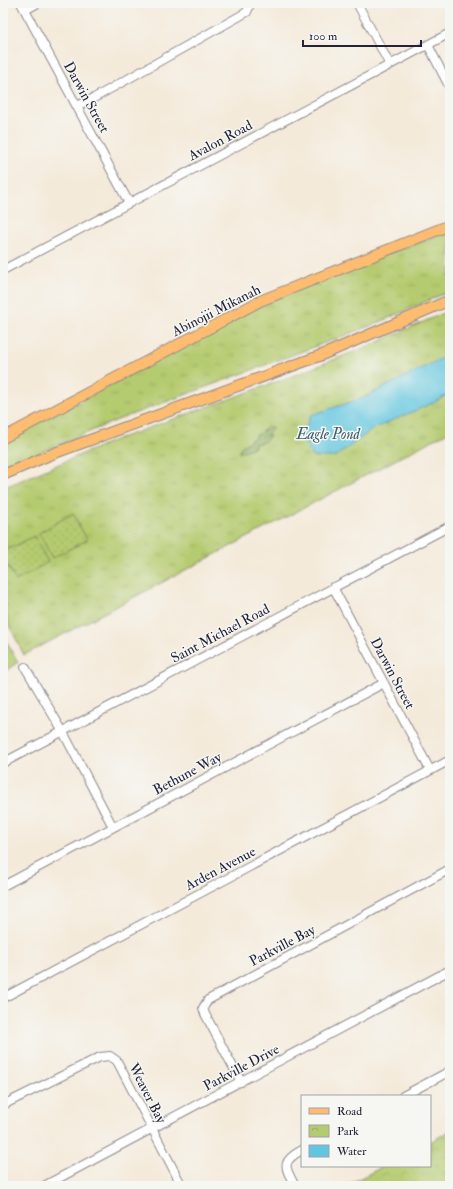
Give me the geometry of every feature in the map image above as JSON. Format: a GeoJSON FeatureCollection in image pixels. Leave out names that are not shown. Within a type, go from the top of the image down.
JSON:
{"type":"FeatureCollection","features":[{"type":"Feature","properties":{"kind":"main road","name":"Abinojii Mikanah"},"geometry":{"type":"LineString","coordinates":[[3,438],[260,301],[450,225]]}},
{"type":"Feature","properties":{"kind":"main road"},"geometry":{"type":"LineString","coordinates":[[3,475],[52,454],[322,354],[450,300]]}},
{"type":"Feature","properties":{"kind":"street"},"geometry":{"type":"LineString","coordinates":[[23,7],[38,3]]}},
{"type":"Feature","properties":{"kind":"street"},"geometry":{"type":"LineString","coordinates":[[77,106],[94,98],[247,12],[249,3]]}},
{"type":"Feature","properties":{"kind":"street"},"geometry":{"type":"LineString","coordinates":[[357,3],[390,65]]}},
{"type":"Feature","properties":{"kind":"street","name":"Darwin Street"},"geometry":{"type":"LineString","coordinates":[[23,7],[129,203]]}},
{"type":"Feature","properties":{"kind":"street","name":"Avalon Road"},"geometry":{"type":"LineString","coordinates":[[3,270],[450,33]]}},
{"type":"Feature","properties":{"kind":"street"},"geometry":{"type":"LineString","coordinates":[[428,46],[450,88]]}},
{"type":"Feature","properties":{"kind":"street","name":"Saint Michael Road"},"geometry":{"type":"LineString","coordinates":[[3,763],[450,526]]}},
{"type":"Feature","properties":{"kind":"street","name":"Darwin Street"},"geometry":{"type":"LineString","coordinates":[[333,587],[430,770]]}},
{"type":"Feature","properties":{"kind":"street"},"geometry":{"type":"LineString","coordinates":[[25,667],[63,732],[113,827]]}},
{"type":"Feature","properties":{"kind":"street","name":"Bethune Way"},"geometry":{"type":"LineString","coordinates":[[3,886],[384,683]]}},
{"type":"Feature","properties":{"kind":"street","name":"Arden Avenue"},"geometry":{"type":"LineString","coordinates":[[3,998],[450,760]]}},
{"type":"Feature","properties":{"kind":"street","name":"Parkville Bay"},"geometry":{"type":"LineString","coordinates":[[241,1082],[204,1014],[203,1008],[208,1000],[450,869]]}},
{"type":"Feature","properties":{"kind":"street","name":"Parkville Drive"},"geometry":{"type":"LineString","coordinates":[[44,1186],[450,970]]}},
{"type":"Feature","properties":{"kind":"street","name":"Weaver Bay"},"geometry":{"type":"LineString","coordinates":[[3,1106],[100,1057],[110,1056],[117,1061],[182,1186]]}},
{"type":"Feature","properties":{"kind":"street"},"geometry":{"type":"LineString","coordinates":[[405,1095],[450,1071]]}},
{"type":"Feature","properties":{"kind":"street"},"geometry":{"type":"LineString","coordinates":[[295,1186],[286,1166],[287,1161],[291,1156],[301,1151]]}},
{"type":"Feature","properties":{"kind":"green space"},"geometry":{"type":"Polygon","coordinates":[[[450,230],[450,291],[373,325],[120,419],[3,468],[3,442],[261,305],[361,264],[450,230]]]}},
{"type":"Feature","properties":{"kind":"green space"},"geometry":{"type":"Polygon","coordinates":[[[450,310],[450,431],[24,655],[8,623],[3,596],[3,488],[115,440],[290,377],[376,343],[450,310]]]}},
{"type":"Feature","properties":{"kind":"green space"},"geometry":{"type":"Polygon","coordinates":[[[268,427],[273,428],[267,435],[270,436],[264,442],[255,444],[255,447],[239,453],[240,448],[268,427]]]}},
{"type":"Feature","properties":{"kind":"green space"},"geometry":{"type":"Polygon","coordinates":[[[73,513],[87,540],[52,558],[39,533],[73,513]]]}},
{"type":"Feature","properties":{"kind":"green space"},"geometry":{"type":"Polygon","coordinates":[[[34,536],[48,562],[16,581],[3,557],[3,552],[34,536]]]}},
{"type":"Feature","properties":{"kind":"green space"},"geometry":{"type":"Polygon","coordinates":[[[3,635],[18,662],[3,673],[3,635]]]}},
{"type":"Feature","properties":{"kind":"green space"},"geometry":{"type":"Polygon","coordinates":[[[450,1131],[450,1186],[350,1186],[349,1184],[382,1167],[431,1167],[431,1141],[450,1131]]]}},
{"type":"Feature","properties":{"kind":"water","name":"Eagle Pond"},"geometry":{"type":"Polygon","coordinates":[[[450,354],[450,393],[435,402],[373,429],[335,457],[312,457],[302,436],[311,415],[363,398],[450,354]]]}}]}
